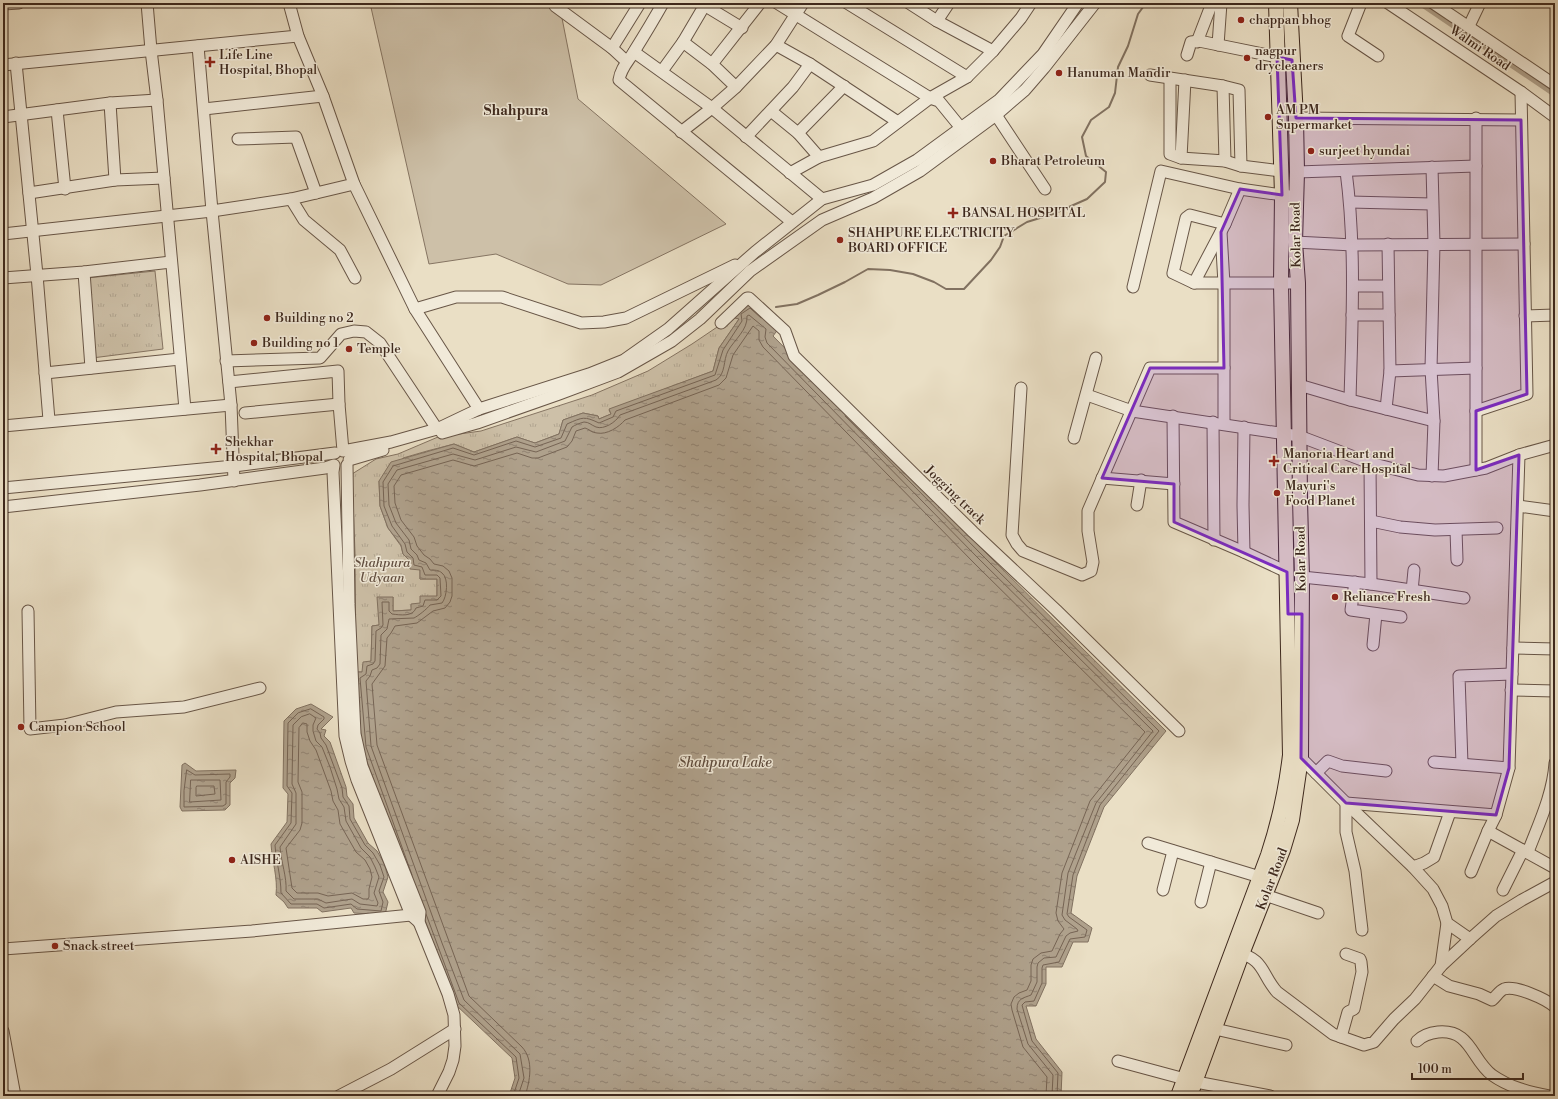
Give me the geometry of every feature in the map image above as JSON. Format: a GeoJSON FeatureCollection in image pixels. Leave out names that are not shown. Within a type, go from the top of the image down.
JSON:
{"type":"FeatureCollection","features":[{"type":"Feature","properties":{"kind":"main road","name":"Kolar Road"},"geometry":{"type":"LineString","coordinates":[[1178,1096],[1190,1080],[1215,1028],[1260,877],[1278,823],[1286,790],[1290,755],[1281,283],[1289,196],[1297,172],[1296,118],[1290,3]]}},
{"type":"Feature","properties":{"kind":"main road","name":"Kolar Road"},"geometry":{"type":"LineString","coordinates":[[1190,1096],[1190,1080],[1237,952],[1265,895],[1289,832],[1301,758],[1302,577],[1298,283],[1295,242],[1289,196],[1281,171],[1275,5]]}},
{"type":"Feature","properties":{"kind":"main road"},"geometry":{"type":"LineString","coordinates":[[1281,171],[1297,172]]}},
{"type":"Feature","properties":{"kind":"main road"},"geometry":{"type":"LineString","coordinates":[[1288,614],[1302,614]]}},
{"type":"Feature","properties":{"kind":"street"},"geometry":{"type":"LineString","coordinates":[[3,4],[19,3]]}},
{"type":"Feature","properties":{"kind":"street"},"geometry":{"type":"LineString","coordinates":[[147,3],[151,50],[158,100],[185,409]]}},
{"type":"Feature","properties":{"kind":"street"},"geometry":{"type":"LineString","coordinates":[[289,3],[298,36],[323,96],[354,184],[415,309],[479,410]]}},
{"type":"Feature","properties":{"kind":"street"},"geometry":{"type":"LineString","coordinates":[[557,3],[555,6],[612,48],[626,62]]}},
{"type":"Feature","properties":{"kind":"street"},"geometry":{"type":"LineString","coordinates":[[612,48],[640,3]]}},
{"type":"Feature","properties":{"kind":"street"},"geometry":{"type":"LineString","coordinates":[[663,3],[634,52],[626,62],[620,74],[619,80],[792,222]]}},
{"type":"Feature","properties":{"kind":"street"},"geometry":{"type":"LineString","coordinates":[[712,64],[742,28],[760,3]]}},
{"type":"Feature","properties":{"kind":"street"},"geometry":{"type":"LineString","coordinates":[[777,3],[930,98],[939,101],[961,128]]}},
{"type":"Feature","properties":{"kind":"street"},"geometry":{"type":"LineString","coordinates":[[681,132],[736,87],[776,45],[803,3]]}},
{"type":"Feature","properties":{"kind":"street"},"geometry":{"type":"LineString","coordinates":[[847,3],[967,77]]}},
{"type":"Feature","properties":{"kind":"street"},"geometry":{"type":"LineString","coordinates":[[909,3],[937,21],[993,51]]}},
{"type":"Feature","properties":{"kind":"street"},"geometry":{"type":"LineString","coordinates":[[937,21],[949,3]]}},
{"type":"Feature","properties":{"kind":"street"},"geometry":{"type":"LineString","coordinates":[[790,173],[819,157],[873,140],[930,98],[967,77],[993,51],[1021,18],[1031,3]]}},
{"type":"Feature","properties":{"kind":"street"},"geometry":{"type":"LineString","coordinates":[[343,457],[437,429],[479,410],[589,374],[624,360],[668,329],[792,222],[822,200],[873,185],[917,160],[999,100],[1043,54],[1078,3]]}},
{"type":"Feature","properties":{"kind":"street"},"geometry":{"type":"LineString","coordinates":[[3,488],[343,457],[477,422],[618,372],[672,342],[700,319],[750,271],[822,220],[873,198],[920,171],[996,115],[1025,90],[1035,79],[1095,3]]}},
{"type":"Feature","properties":{"kind":"street"},"geometry":{"type":"LineString","coordinates":[[1197,42],[1212,3]]}},
{"type":"Feature","properties":{"kind":"street"},"geometry":{"type":"LineString","coordinates":[[1218,45],[1221,3]]}},
{"type":"Feature","properties":{"kind":"street"},"geometry":{"type":"LineString","coordinates":[[1361,3],[1348,36],[1378,56]]}},
{"type":"Feature","properties":{"kind":"street","name":"Walmi Road"},"geometry":{"type":"LineString","coordinates":[[1388,3],[1521,92],[1555,117]]}},
{"type":"Feature","properties":{"kind":"street"},"geometry":{"type":"LineString","coordinates":[[1433,3],[1555,85]]}},
{"type":"Feature","properties":{"kind":"street"},"geometry":{"type":"LineString","coordinates":[[1469,26],[1480,3]]}},
{"type":"Feature","properties":{"kind":"street"},"geometry":{"type":"LineString","coordinates":[[662,71],[683,42],[705,4],[742,28]]}},
{"type":"Feature","properties":{"kind":"street"},"geometry":{"type":"LineString","coordinates":[[3,65],[298,36]]}},
{"type":"Feature","properties":{"kind":"street"},"geometry":{"type":"LineString","coordinates":[[683,42],[712,64],[736,87]]}},
{"type":"Feature","properties":{"kind":"street"},"geometry":{"type":"LineString","coordinates":[[1187,55],[1191,42],[1197,42],[1292,60]]}},
{"type":"Feature","properties":{"kind":"street"},"geometry":{"type":"LineString","coordinates":[[776,45],[810,64],[898,122]]}},
{"type":"Feature","properties":{"kind":"street"},"geometry":{"type":"LineString","coordinates":[[198,46],[226,361],[232,405],[234,481]]}},
{"type":"Feature","properties":{"kind":"street"},"geometry":{"type":"LineString","coordinates":[[634,52],[712,108],[822,200]]}},
{"type":"Feature","properties":{"kind":"street"},"geometry":{"type":"LineString","coordinates":[[16,64],[20,116],[33,231],[49,420]]}},
{"type":"Feature","properties":{"kind":"street"},"geometry":{"type":"LineString","coordinates":[[746,137],[793,87],[810,64]]}},
{"type":"Feature","properties":{"kind":"street"},"geometry":{"type":"LineString","coordinates":[[1150,75],[1237,89],[1239,92],[1241,166]]}},
{"type":"Feature","properties":{"kind":"street"},"geometry":{"type":"LineString","coordinates":[[1170,78],[1169,151],[1172,156],[1225,161],[1241,166],[1281,171]]}},
{"type":"Feature","properties":{"kind":"street"},"geometry":{"type":"LineString","coordinates":[[1181,158],[1185,80]]}},
{"type":"Feature","properties":{"kind":"street"},"geometry":{"type":"LineString","coordinates":[[798,133],[844,86]]}},
{"type":"Feature","properties":{"kind":"street"},"geometry":{"type":"LineString","coordinates":[[1223,86],[1225,161]]}},
{"type":"Feature","properties":{"kind":"street"},"geometry":{"type":"LineString","coordinates":[[1476,411],[1527,394],[1521,92]]}},
{"type":"Feature","properties":{"kind":"street"},"geometry":{"type":"LineString","coordinates":[[204,109],[323,96]]}},
{"type":"Feature","properties":{"kind":"street"},"geometry":{"type":"LineString","coordinates":[[3,118],[110,103],[158,100]]}},
{"type":"Feature","properties":{"kind":"street"},"geometry":{"type":"LineString","coordinates":[[110,103],[115,180]]}},
{"type":"Feature","properties":{"kind":"street"},"geometry":{"type":"LineString","coordinates":[[57,110],[65,189]]}},
{"type":"Feature","properties":{"kind":"street"},"geometry":{"type":"LineString","coordinates":[[771,111],[798,133],[819,157]]}},
{"type":"Feature","properties":{"kind":"street"},"geometry":{"type":"LineString","coordinates":[[996,115],[1045,189]]}},
{"type":"Feature","properties":{"kind":"street"},"geometry":{"type":"LineString","coordinates":[[1296,118],[1476,118],[1521,120]]}},
{"type":"Feature","properties":{"kind":"street"},"geometry":{"type":"LineString","coordinates":[[1476,118],[1476,470]]}},
{"type":"Feature","properties":{"kind":"street"},"geometry":{"type":"LineString","coordinates":[[238,139],[296,137],[316,193]]}},
{"type":"Feature","properties":{"kind":"street"},"geometry":{"type":"LineString","coordinates":[[1297,172],[1476,166]]}},
{"type":"Feature","properties":{"kind":"street"},"geometry":{"type":"LineString","coordinates":[[1432,167],[1434,244],[1432,370],[1434,421],[1432,476]]}},
{"type":"Feature","properties":{"kind":"street"},"geometry":{"type":"LineString","coordinates":[[1133,287],[1160,171],[1240,189],[1289,196]]}},
{"type":"Feature","properties":{"kind":"street"},"geometry":{"type":"LineString","coordinates":[[1346,171],[1353,245],[1350,400]]}},
{"type":"Feature","properties":{"kind":"street"},"geometry":{"type":"LineString","coordinates":[[29,193],[65,189],[115,180],[164,178]]}},
{"type":"Feature","properties":{"kind":"street"},"geometry":{"type":"LineString","coordinates":[[3,234],[212,211],[291,199],[354,184]]}},
{"type":"Feature","properties":{"kind":"street"},"geometry":{"type":"LineString","coordinates":[[1194,283],[1223,228],[1240,189]]}},
{"type":"Feature","properties":{"kind":"street"},"geometry":{"type":"LineString","coordinates":[[291,199],[304,220],[340,250],[355,278]]}},
{"type":"Feature","properties":{"kind":"street"},"geometry":{"type":"LineString","coordinates":[[1350,202],[1432,204]]}},
{"type":"Feature","properties":{"kind":"street"},"geometry":{"type":"LineString","coordinates":[[1223,228],[1190,216],[1186,218],[1173,273],[1194,283],[1298,283]]}},
{"type":"Feature","properties":{"kind":"street"},"geometry":{"type":"LineString","coordinates":[[1214,540],[1218,423],[1224,368],[1223,228]]}},
{"type":"Feature","properties":{"kind":"street"},"geometry":{"type":"LineString","coordinates":[[1295,242],[1353,245],[1524,244]]}},
{"type":"Feature","properties":{"kind":"street"},"geometry":{"type":"LineString","coordinates":[[1386,410],[1390,371],[1388,244]]}},
{"type":"Feature","properties":{"kind":"street"},"geometry":{"type":"LineString","coordinates":[[747,260],[750,271]]}},
{"type":"Feature","properties":{"kind":"street"},"geometry":{"type":"LineString","coordinates":[[415,309],[456,297],[502,297],[581,323],[604,322],[626,318],[747,260]]}},
{"type":"Feature","properties":{"kind":"street"},"geometry":{"type":"LineString","coordinates":[[3,278],[84,272],[171,262]]}},
{"type":"Feature","properties":{"kind":"street"},"geometry":{"type":"LineString","coordinates":[[84,272],[91,368]]}},
{"type":"Feature","properties":{"kind":"street"},"geometry":{"type":"LineString","coordinates":[[1353,286],[1388,286]]}},
{"type":"Feature","properties":{"kind":"street","name":"Jogging track"},"geometry":{"type":"LineString","coordinates":[[721,323],[749,298],[785,331],[794,356],[1179,731]]}},
{"type":"Feature","properties":{"kind":"street"},"geometry":{"type":"LineString","coordinates":[[1352,314],[1389,315]]}},
{"type":"Feature","properties":{"kind":"street"},"geometry":{"type":"LineString","coordinates":[[1525,316],[1555,315]]}},
{"type":"Feature","properties":{"kind":"street"},"geometry":{"type":"LineString","coordinates":[[226,361],[320,358],[342,334],[354,331],[366,332],[380,343],[437,429]]}},
{"type":"Feature","properties":{"kind":"street"},"geometry":{"type":"LineString","coordinates":[[1074,438],[1096,358]]}},
{"type":"Feature","properties":{"kind":"street"},"geometry":{"type":"LineString","coordinates":[[45,373],[180,359]]}},
{"type":"Feature","properties":{"kind":"street"},"geometry":{"type":"LineString","coordinates":[[1021,388],[1012,535],[1023,551],[1082,575],[1091,570],[1093,562],[1088,531],[1088,511],[1150,368],[1224,368]]}},
{"type":"Feature","properties":{"kind":"street"},"geometry":{"type":"LineString","coordinates":[[1390,371],[1476,368]]}},
{"type":"Feature","properties":{"kind":"street"},"geometry":{"type":"LineString","coordinates":[[230,382],[338,371],[355,734],[362,766],[417,917]]}},
{"type":"Feature","properties":{"kind":"street"},"geometry":{"type":"LineString","coordinates":[[1299,385],[1386,410],[1434,421]]}},
{"type":"Feature","properties":{"kind":"street"},"geometry":{"type":"LineString","coordinates":[[1087,395],[1132,411],[1299,436],[1370,463],[1418,475],[1444,476],[1486,468],[1520,455],[1555,445]]}},
{"type":"Feature","properties":{"kind":"street"},"geometry":{"type":"LineString","coordinates":[[245,413],[339,404]]}},
{"type":"Feature","properties":{"kind":"street"},"geometry":{"type":"LineString","coordinates":[[3,426],[49,420],[232,405]]}},
{"type":"Feature","properties":{"kind":"street"},"geometry":{"type":"LineString","coordinates":[[1172,416],[1174,522],[1287,572]]}},
{"type":"Feature","properties":{"kind":"street"},"geometry":{"type":"LineString","coordinates":[[1244,427],[1244,552]]}},
{"type":"Feature","properties":{"kind":"street"},"geometry":{"type":"LineString","coordinates":[[1471,872],[1496,815],[1509,768],[1512,713],[1511,690],[1513,606],[1520,455]]}},
{"type":"Feature","properties":{"kind":"street"},"geometry":{"type":"LineString","coordinates":[[3,507],[234,481],[324,468],[334,465],[342,467],[343,457]]}},
{"type":"Feature","properties":{"kind":"street"},"geometry":{"type":"LineString","coordinates":[[1370,463],[1371,584]]}},
{"type":"Feature","properties":{"kind":"street"},"geometry":{"type":"LineString","coordinates":[[334,465],[333,472],[345,736],[357,780],[417,917],[448,994],[454,1015],[455,1046],[453,1060],[450,1072],[437,1096]]}},
{"type":"Feature","properties":{"kind":"street"},"geometry":{"type":"LineString","coordinates":[[1102,478],[1141,480],[1174,484]]}},
{"type":"Feature","properties":{"kind":"street"},"geometry":{"type":"LineString","coordinates":[[1137,505],[1141,480]]}},
{"type":"Feature","properties":{"kind":"street"},"geometry":{"type":"LineString","coordinates":[[1518,506],[1555,511]]}},
{"type":"Feature","properties":{"kind":"street"},"geometry":{"type":"LineString","coordinates":[[1371,521],[1400,527],[1436,530],[1497,528]]}},
{"type":"Feature","properties":{"kind":"street"},"geometry":{"type":"LineString","coordinates":[[1456,530],[1457,560]]}},
{"type":"Feature","properties":{"kind":"street"},"geometry":{"type":"LineString","coordinates":[[1412,591],[1414,570]]}},
{"type":"Feature","properties":{"kind":"street"},"geometry":{"type":"LineString","coordinates":[[1302,577],[1371,584],[1464,598]]}},
{"type":"Feature","properties":{"kind":"street"},"geometry":{"type":"LineString","coordinates":[[1355,582],[1351,610],[1401,617]]}},
{"type":"Feature","properties":{"kind":"street"},"geometry":{"type":"LineString","coordinates":[[28,611],[30,729],[65,725],[116,712],[184,707],[260,688]]}},
{"type":"Feature","properties":{"kind":"street"},"geometry":{"type":"LineString","coordinates":[[1373,645],[1376,614]]}},
{"type":"Feature","properties":{"kind":"street"},"geometry":{"type":"LineString","coordinates":[[1513,648],[1555,650]]}},
{"type":"Feature","properties":{"kind":"street"},"geometry":{"type":"LineString","coordinates":[[1462,764],[1459,676],[1512,674]]}},
{"type":"Feature","properties":{"kind":"street"},"geometry":{"type":"LineString","coordinates":[[1511,690],[1555,691]]}},
{"type":"Feature","properties":{"kind":"street"},"geometry":{"type":"LineString","coordinates":[[1301,758],[1414,867],[1433,889],[1442,906],[1447,923],[1440,966]]}},
{"type":"Feature","properties":{"kind":"street"},"geometry":{"type":"LineString","coordinates":[[1316,773],[1328,761],[1342,766],[1386,771]]}},
{"type":"Feature","properties":{"kind":"street"},"geometry":{"type":"LineString","coordinates":[[1434,762],[1509,768]]}},
{"type":"Feature","properties":{"kind":"street"},"geometry":{"type":"LineString","coordinates":[[1503,890],[1526,851],[1547,802],[1552,784],[1555,763]]}},
{"type":"Feature","properties":{"kind":"street"},"geometry":{"type":"LineString","coordinates":[[1346,803],[1496,815]]}},
{"type":"Feature","properties":{"kind":"street"},"geometry":{"type":"LineString","coordinates":[[1346,803],[1346,832],[1355,871],[1362,930]]}},
{"type":"Feature","properties":{"kind":"street"},"geometry":{"type":"LineString","coordinates":[[1414,867],[1434,857],[1450,812]]}},
{"type":"Feature","properties":{"kind":"street"},"geometry":{"type":"LineString","coordinates":[[1488,831],[1555,868]]}},
{"type":"Feature","properties":{"kind":"street"},"geometry":{"type":"LineString","coordinates":[[1148,843],[1260,877]]}},
{"type":"Feature","properties":{"kind":"street"},"geometry":{"type":"LineString","coordinates":[[1163,890],[1173,851]]}},
{"type":"Feature","properties":{"kind":"street"},"geometry":{"type":"LineString","coordinates":[[1201,902],[1211,862]]}},
{"type":"Feature","properties":{"kind":"street"},"geometry":{"type":"LineString","coordinates":[[1237,952],[1260,965],[1272,986],[1283,998],[1333,1034],[1364,1045],[1374,1042],[1394,1019],[1415,999],[1440,966],[1496,916],[1555,882]]}},
{"type":"Feature","properties":{"kind":"street"},"geometry":{"type":"LineString","coordinates":[[1265,895],[1318,913]]}},
{"type":"Feature","properties":{"kind":"street"},"geometry":{"type":"LineString","coordinates":[[3,949],[252,931],[417,917]]}},
{"type":"Feature","properties":{"kind":"street"},"geometry":{"type":"LineString","coordinates":[[1447,923],[1470,939]]}},
{"type":"Feature","properties":{"kind":"street"},"geometry":{"type":"LineString","coordinates":[[1341,1037],[1348,1012],[1354,1009],[1362,972],[1360,959],[1346,954]]}},
{"type":"Feature","properties":{"kind":"street"},"geometry":{"type":"LineString","coordinates":[[1433,976],[1449,986],[1479,994],[1492,1000],[1503,989],[1510,989],[1539,997],[1555,1007]]}},
{"type":"Feature","properties":{"kind":"street"},"geometry":{"type":"LineString","coordinates":[[1215,1028],[1286,1045]]}},
{"type":"Feature","properties":{"kind":"street"},"geometry":{"type":"LineString","coordinates":[[339,1096],[391,1069],[455,1029]]}},
{"type":"Feature","properties":{"kind":"street"},"geometry":{"type":"LineString","coordinates":[[3,1031],[15,1096]]}},
{"type":"Feature","properties":{"kind":"street"},"geometry":{"type":"LineString","coordinates":[[1417,1041],[1423,1036],[1433,1033],[1447,1031],[1458,1034],[1468,1043],[1483,1066],[1492,1074],[1515,1088],[1549,1096]]}},
{"type":"Feature","properties":{"kind":"street"},"geometry":{"type":"LineString","coordinates":[[1118,1061],[1190,1080],[1270,1096]]}},
{"type":"Feature","properties":{"kind":"highlighted area"},"geometry":{"type":"Polygon","coordinates":[[[1277,57],[1292,60],[1296,118],[1521,120],[1527,394],[1476,411],[1476,470],[1519,455],[1509,768],[1496,815],[1346,803],[1301,758],[1302,614],[1288,614],[1287,572],[1174,522],[1174,484],[1102,478],[1150,368],[1224,368],[1221,232],[1240,189],[1282,195],[1277,57]]]}},
{"type":"Feature","properties":{"kind":"green space"},"geometry":{"type":"Polygon","coordinates":[[[370,3],[559,3],[578,99],[726,224],[601,285],[568,284],[496,254],[429,264],[370,3]]]}},
{"type":"Feature","properties":{"kind":"green space"},"geometry":{"type":"Polygon","coordinates":[[[155,271],[163,349],[92,358],[87,278],[155,271]]]}},
{"type":"Feature","properties":{"kind":"green space","name":"Shahpura Udyaan"},"geometry":{"type":"Polygon","coordinates":[[[732,317],[739,319],[719,348],[713,371],[609,410],[611,414],[599,419],[598,416],[583,413],[563,420],[559,434],[535,443],[517,437],[474,452],[454,444],[403,458],[379,481],[380,506],[388,528],[401,546],[403,554],[420,570],[420,579],[437,579],[437,596],[411,610],[393,611],[393,597],[379,625],[372,626],[371,661],[362,672],[356,672],[355,553],[352,474],[376,459],[398,454],[438,437],[481,431],[592,395],[648,371],[732,317]]]}},
{"type":"Feature","properties":{"kind":"water","name":"Shahpura Lake"},"geometry":{"type":"Polygon","coordinates":[[[749,302],[779,328],[773,336],[985,552],[1166,731],[1104,807],[1077,876],[1071,913],[1092,928],[1088,942],[1073,942],[1062,967],[1046,967],[1046,984],[1036,1006],[1026,1006],[1036,1039],[1062,1072],[1061,1096],[509,1096],[515,1078],[512,1058],[456,1005],[362,748],[356,672],[362,672],[363,662],[371,661],[372,626],[379,625],[377,597],[393,597],[393,611],[411,610],[411,604],[420,603],[420,596],[437,596],[437,579],[420,579],[420,570],[410,569],[409,560],[403,554],[401,545],[388,528],[380,506],[379,481],[391,462],[454,444],[474,452],[517,437],[535,443],[559,434],[563,420],[583,413],[598,416],[599,419],[611,414],[609,409],[713,371],[719,348],[739,319],[732,317],[749,302]]]}},
{"type":"Feature","properties":{"kind":"water"},"geometry":{"type":"Polygon","coordinates":[[[311,704],[333,717],[321,729],[326,730],[324,736],[330,742],[346,787],[347,796],[353,804],[354,818],[368,843],[377,851],[384,863],[388,877],[383,892],[388,902],[385,915],[354,913],[351,908],[322,912],[317,908],[288,908],[276,895],[276,882],[271,844],[287,822],[288,794],[283,788],[284,721],[296,709],[311,704]]]}},
{"type":"Feature","properties":{"kind":"water"},"geometry":{"type":"Polygon","coordinates":[[[185,763],[196,771],[236,770],[235,778],[230,783],[230,805],[225,810],[182,811],[180,807],[182,765],[185,763]]]}},
{"type":"Feature","properties":{"kind":"waterway"},"geometry":{"type":"LineString","coordinates":[[776,307],[797,304],[845,282],[868,269],[890,270],[913,274],[934,282],[946,289],[964,289],[991,260],[1000,247],[1004,236],[1027,222],[1053,214],[1087,199],[1105,182],[1106,172],[1086,156],[1082,137],[1091,120],[1109,107],[1115,93],[1118,67],[1128,46],[1138,14],[1146,3]]}},
{"type":"Feature","properties":{"kind":"waterway"},"geometry":{"type":"LineString","coordinates":[[1422,3],[1555,93]]}},
{"type":"Feature","properties":{"kind":"place","name":"chappan bhog"},"geometry":{"type":"Point","coordinates":[1241,20]}},
{"type":"Feature","properties":{"kind":"place","name":"nagpur drycleaners"},"geometry":{"type":"Point","coordinates":[1247,58]}},
{"type":"Feature","properties":{"kind":"place","name":"Life Line Hospital, Bhopal"},"geometry":{"type":"Point","coordinates":[210,62]}},
{"type":"Feature","properties":{"kind":"place","name":"Hanuman Mandir"},"geometry":{"type":"Point","coordinates":[1059,73]}},
{"type":"Feature","properties":{"kind":"place","name":"AM PM Supermarket"},"geometry":{"type":"Point","coordinates":[1268,117]}},
{"type":"Feature","properties":{"kind":"place","name":"surjeet hyundai"},"geometry":{"type":"Point","coordinates":[1311,151]}},
{"type":"Feature","properties":{"kind":"place","name":"Bharat Petroleum"},"geometry":{"type":"Point","coordinates":[993,161]}},
{"type":"Feature","properties":{"kind":"place","name":"BANSAL HOSPITAL"},"geometry":{"type":"Point","coordinates":[953,213]}},
{"type":"Feature","properties":{"kind":"place","name":"SHAHPURE ELECTRICITY BOARD OFFICE"},"geometry":{"type":"Point","coordinates":[840,240]}},
{"type":"Feature","properties":{"kind":"place","name":"Building no 2"},"geometry":{"type":"Point","coordinates":[267,318]}},
{"type":"Feature","properties":{"kind":"place","name":"Building no 1"},"geometry":{"type":"Point","coordinates":[254,343]}},
{"type":"Feature","properties":{"kind":"place","name":"Temple"},"geometry":{"type":"Point","coordinates":[349,349]}},
{"type":"Feature","properties":{"kind":"place","name":"Shekhar Hospital, Bhopal"},"geometry":{"type":"Point","coordinates":[216,449]}},
{"type":"Feature","properties":{"kind":"place","name":"Manoria Heart and Critical Care Hospital"},"geometry":{"type":"Point","coordinates":[1274,461]}},
{"type":"Feature","properties":{"kind":"place","name":"Mayuri's Food Planet"},"geometry":{"type":"Point","coordinates":[1277,493]}},
{"type":"Feature","properties":{"kind":"place","name":"Reliance Fresh"},"geometry":{"type":"Point","coordinates":[1335,597]}},
{"type":"Feature","properties":{"kind":"place","name":"Campion School"},"geometry":{"type":"Point","coordinates":[21,727]}},
{"type":"Feature","properties":{"kind":"place","name":"AISHE"},"geometry":{"type":"Point","coordinates":[232,860]}},
{"type":"Feature","properties":{"kind":"place","name":"Snack street"},"geometry":{"type":"Point","coordinates":[55,946]}},
{"type":"Feature","properties":{"kind":"district","name":"Shahpura"},"geometry":{"type":"Point","coordinates":[516,111]}}]}
